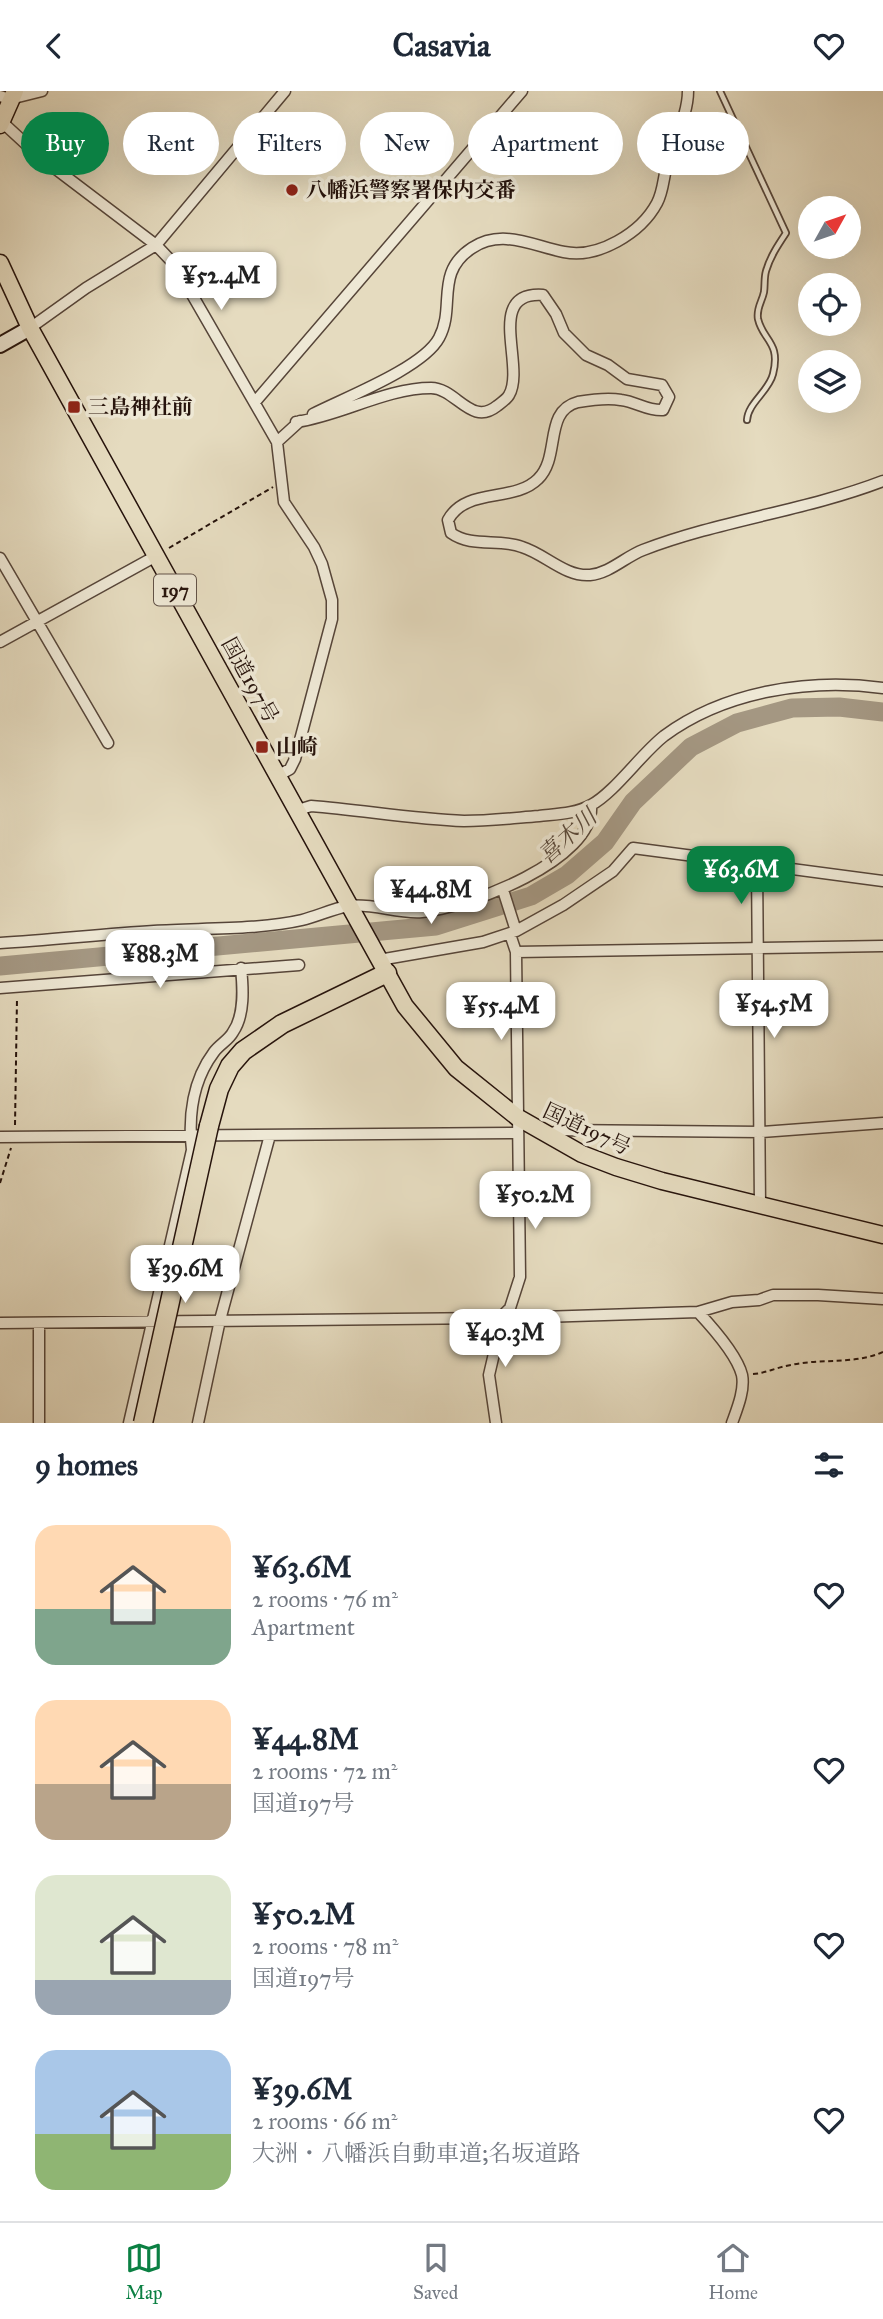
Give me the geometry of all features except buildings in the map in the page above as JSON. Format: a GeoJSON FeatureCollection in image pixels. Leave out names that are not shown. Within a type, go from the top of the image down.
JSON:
{"type":"FeatureCollection","features":[{"type":"Feature","properties":{"kind":"highway"},"geometry":{"type":"LineString","coordinates":[[1,123],[9,95]]}},
{"type":"Feature","properties":{"kind":"highway","name":"国道197号"},"geometry":{"type":"LineString","coordinates":[[0,263],[30,328],[380,962],[419,1025],[456,1069],[517,1125],[616,1167],[883,1235]]}},
{"type":"Feature","properties":{"kind":"highway"},"geometry":{"type":"LineString","coordinates":[[143,1423],[209,1126],[219,1089],[230,1066],[243,1051],[380,962]]}},
{"type":"Feature","properties":{"kind":"main road"},"geometry":{"type":"LineString","coordinates":[[0,345],[30,328]]}},
{"type":"Feature","properties":{"kind":"street"},"geometry":{"type":"LineString","coordinates":[[9,95],[42,91]]}},
{"type":"Feature","properties":{"kind":"street"},"geometry":{"type":"LineString","coordinates":[[30,328],[86,288],[156,245],[285,91]]}},
{"type":"Feature","properties":{"kind":"street"},"geometry":{"type":"LineString","coordinates":[[255,402],[522,91]]}},
{"type":"Feature","properties":{"kind":"street"},"geometry":{"type":"LineString","coordinates":[[277,442],[296,422],[415,363],[430,350],[439,338],[444,324],[448,278],[470,249],[487,240],[504,238],[565,253],[583,253],[604,248],[644,221],[662,191],[667,163],[678,133],[688,91]]}},
{"type":"Feature","properties":{"kind":"street"},"geometry":{"type":"LineString","coordinates":[[1,123],[40,157],[156,245],[175,265],[277,442],[285,502],[314,547],[322,564],[332,600],[332,619],[295,759],[290,769],[279,775]]}},
{"type":"Feature","properties":{"kind":"street"},"geometry":{"type":"LineString","coordinates":[[296,422],[312,420],[416,389],[435,388],[450,395],[472,412],[495,408],[509,395],[513,381],[514,365],[509,328],[512,311],[520,300],[532,294],[543,295],[556,314],[564,333],[576,348],[627,379],[662,385],[669,397],[663,410],[651,411],[620,400],[577,403],[562,411],[555,422],[550,461],[542,476],[531,486],[480,498],[454,509],[448,520],[451,533],[462,541],[520,546],[569,572],[589,575],[604,571],[641,550],[736,521],[852,493],[883,481]]}},
{"type":"Feature","properties":{"kind":"street"},"geometry":{"type":"LineString","coordinates":[[0,642],[156,556]]}},
{"type":"Feature","properties":{"kind":"street"},"geometry":{"type":"LineString","coordinates":[[0,558],[108,743]]}},
{"type":"Feature","properties":{"kind":"street"},"geometry":{"type":"LineString","coordinates":[[298,810],[311,806],[465,821],[570,813],[591,805],[664,736],[708,711],[782,689],[828,685],[883,688]]}},
{"type":"Feature","properties":{"kind":"street"},"geometry":{"type":"LineString","coordinates":[[0,943],[292,921],[371,905],[422,912],[504,893],[556,859],[576,841],[592,816],[591,805]]}},
{"type":"Feature","properties":{"kind":"street"},"geometry":{"type":"LineString","coordinates":[[380,962],[483,942],[514,931],[563,905],[613,871],[633,848],[883,881]]}},
{"type":"Feature","properties":{"kind":"street"},"geometry":{"type":"LineString","coordinates":[[757,865],[760,1205]]}},
{"type":"Feature","properties":{"kind":"street"},"geometry":{"type":"LineString","coordinates":[[496,1423],[489,1375],[503,1315],[510,1308],[520,1277],[516,952],[514,931],[504,893]]}},
{"type":"Feature","properties":{"kind":"street"},"geometry":{"type":"LineString","coordinates":[[516,952],[883,946]]}},
{"type":"Feature","properties":{"kind":"street"},"geometry":{"type":"LineString","coordinates":[[0,988],[299,965]]}},
{"type":"Feature","properties":{"kind":"street"},"geometry":{"type":"LineString","coordinates":[[129,1423],[192,1150],[190,1136],[193,1095],[207,1063],[216,1049],[233,1034],[237,1025],[243,992],[241,968]]}},
{"type":"Feature","properties":{"kind":"street"},"geometry":{"type":"LineString","coordinates":[[547,1136],[559,1131],[761,1132],[883,1123]]}},
{"type":"Feature","properties":{"kind":"street"},"geometry":{"type":"LineString","coordinates":[[0,1136],[270,1135],[517,1125]]}},
{"type":"Feature","properties":{"kind":"street"},"geometry":{"type":"LineString","coordinates":[[198,1423],[220,1320],[270,1135]]}},
{"type":"Feature","properties":{"kind":"street"},"geometry":{"type":"LineString","coordinates":[[0,1323],[490,1318],[503,1315],[510,1318],[698,1312],[732,1302],[759,1300],[773,1295],[883,1300]]}},
{"type":"Feature","properties":{"kind":"street"},"geometry":{"type":"LineString","coordinates":[[698,1312],[729,1351],[742,1374],[742,1389],[732,1423]]}},
{"type":"Feature","properties":{"kind":"street"},"geometry":{"type":"LineString","coordinates":[[39,1323],[39,1423]]}},
{"type":"Feature","properties":{"kind":"lane"},"geometry":{"type":"LineString","coordinates":[[720,91],[786,233],[775,249],[766,273],[764,294],[758,308],[758,320],[773,344],[774,373],[768,387],[747,414],[747,420]]}},
{"type":"Feature","properties":{"kind":"path"},"geometry":{"type":"LineString","coordinates":[[156,556],[281,482]]}},
{"type":"Feature","properties":{"kind":"path"},"geometry":{"type":"LineString","coordinates":[[0,1183],[15,1136],[18,986]]}},
{"type":"Feature","properties":{"kind":"path"},"geometry":{"type":"LineString","coordinates":[[742,1374],[765,1373],[791,1365],[866,1359],[883,1352]]}},
{"type":"Feature","properties":{"kind":"waterway","name":"喜木川"},"geometry":{"type":"LineString","coordinates":[[0,966],[436,926],[531,896],[567,875],[605,842],[633,802],[691,747],[737,723],[792,708],[839,707],[883,712]]}},
{"type":"Feature","properties":{"kind":"place","name":"八幡浜警察署保内交番"},"geometry":{"type":"Point","coordinates":[292,190]}},
{"type":"Feature","properties":{"kind":"place","name":"三島神社前"},"geometry":{"type":"Point","coordinates":[74,407]}},
{"type":"Feature","properties":{"kind":"place","name":"山崎"},"geometry":{"type":"Point","coordinates":[262,747]}}]}
